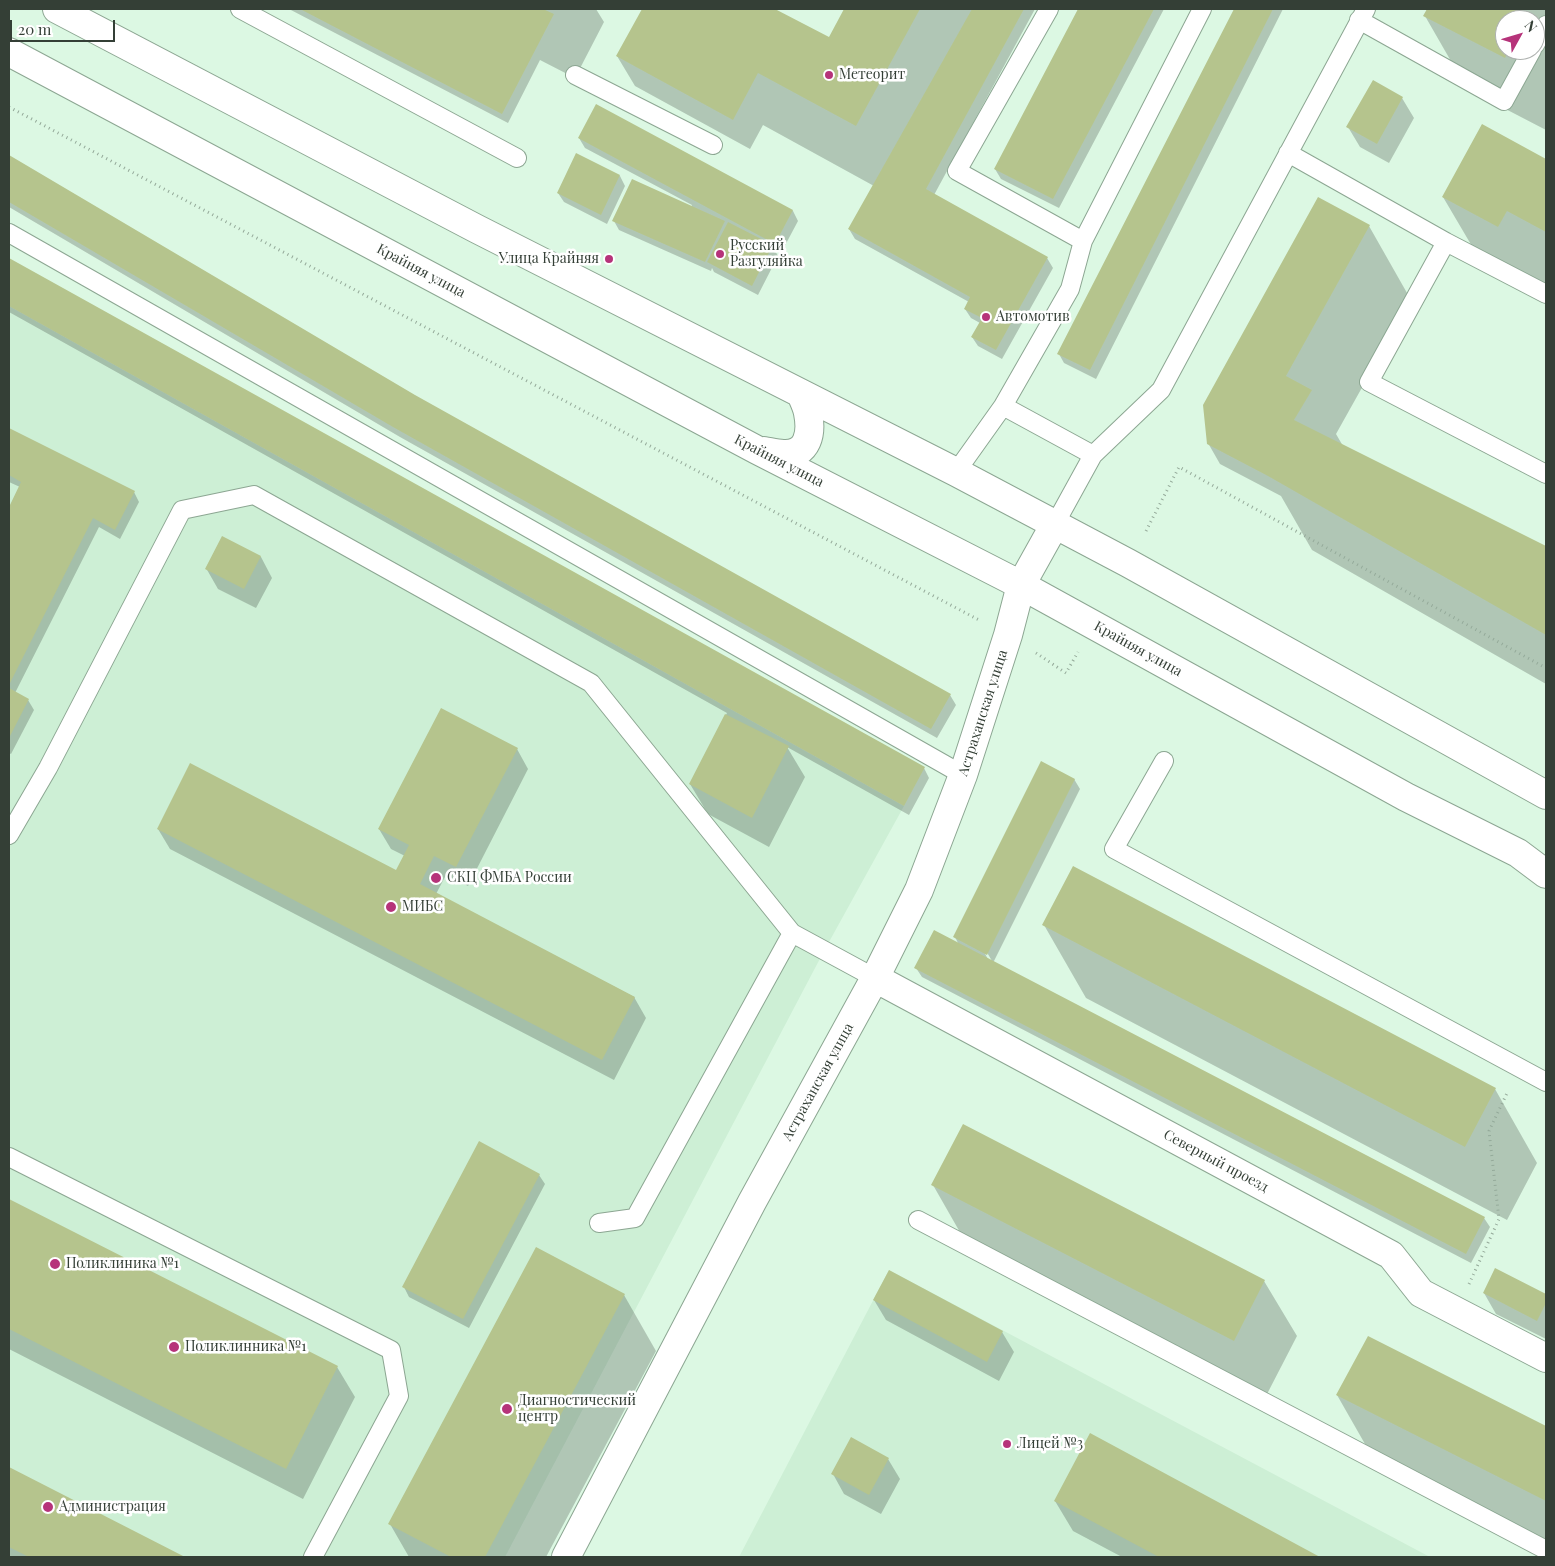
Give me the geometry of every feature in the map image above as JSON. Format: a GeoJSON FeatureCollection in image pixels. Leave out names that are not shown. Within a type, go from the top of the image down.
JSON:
{"type":"FeatureCollection","features":[{"type":"Feature","properties":{"kind":"main road"},"geometry":{"type":"LineString","coordinates":[[57,9],[485,233],[1055,524],[1546,794]]}},
{"type":"Feature","properties":{"kind":"main road","name":"Крайняя улица"},"geometry":{"type":"LineString","coordinates":[[9,52],[757,450],[1020,585],[1406,797],[1518,853],[1546,874]]}},
{"type":"Feature","properties":{"kind":"main road"},"geometry":{"type":"LineString","coordinates":[[757,450],[785,454],[799,450],[808,440],[810,427],[808,412],[801,394]]}},
{"type":"Feature","properties":{"kind":"main road","name":"Астраханская улица"},"geometry":{"type":"LineString","coordinates":[[566,1557],[752,1202],[875,978],[919,890],[963,775],[1008,635],[1020,585],[1055,524]]}},
{"type":"Feature","properties":{"kind":"main road","name":"Северный проезд"},"geometry":{"type":"LineString","coordinates":[[875,978],[1390,1255],[1421,1293],[1546,1358]]}},
{"type":"Feature","properties":{"kind":"lane"},"geometry":{"type":"LineString","coordinates":[[240,9],[517,158]]}},
{"type":"Feature","properties":{"kind":"lane"},"geometry":{"type":"LineString","coordinates":[[1049,9],[957,171],[1083,241]]}},
{"type":"Feature","properties":{"kind":"lane"},"geometry":{"type":"LineString","coordinates":[[956,472],[1004,406],[1070,289],[1083,241],[1202,9]]}},
{"type":"Feature","properties":{"kind":"lane"},"geometry":{"type":"LineString","coordinates":[[1055,524],[1093,455],[1161,390],[1362,15],[1504,101],[1527,60]]}},
{"type":"Feature","properties":{"kind":"lane"},"geometry":{"type":"LineString","coordinates":[[575,75],[714,145]]}},
{"type":"Feature","properties":{"kind":"lane"},"geometry":{"type":"LineString","coordinates":[[1288,153],[1446,242],[1546,294]]}},
{"type":"Feature","properties":{"kind":"lane"},"geometry":{"type":"LineString","coordinates":[[9,233],[963,775]]}},
{"type":"Feature","properties":{"kind":"lane"},"geometry":{"type":"LineString","coordinates":[[1446,242],[1369,382],[1546,474]]}},
{"type":"Feature","properties":{"kind":"lane"},"geometry":{"type":"LineString","coordinates":[[1004,406],[1093,455]]}},
{"type":"Feature","properties":{"kind":"lane"},"geometry":{"type":"LineString","coordinates":[[9,834],[48,768],[182,510],[254,495],[592,683],[792,933],[875,978]]}},
{"type":"Feature","properties":{"kind":"lane"},"geometry":{"type":"LineString","coordinates":[[1164,761],[1114,849],[1546,1082]]}},
{"type":"Feature","properties":{"kind":"lane"},"geometry":{"type":"LineString","coordinates":[[599,1223],[635,1218],[792,933]]}},
{"type":"Feature","properties":{"kind":"lane"},"geometry":{"type":"LineString","coordinates":[[9,1157],[391,1350],[399,1396],[313,1557]]}},
{"type":"Feature","properties":{"kind":"lane"},"geometry":{"type":"LineString","coordinates":[[918,1220],[1546,1550]]}},
{"type":"Feature","properties":{"kind":"path"},"geometry":{"type":"LineString","coordinates":[[9,107],[1008,635],[1066,673],[1080,650]]}},
{"type":"Feature","properties":{"kind":"path"},"geometry":{"type":"LineString","coordinates":[[1146,531],[1179,467],[1546,668]]}},
{"type":"Feature","properties":{"kind":"path"},"geometry":{"type":"LineString","coordinates":[[1457,1312],[1499,1219],[1489,1131],[1519,1068]]}},
{"type":"Feature","properties":{"kind":"shaded area","name":"СКЦ ФМБА России"},"geometry":{"type":"Polygon","coordinates":[[[9,306],[904,806],[824,951],[505,1557],[9,1557],[9,306]]]}},
{"type":"Feature","properties":{"kind":"shaded area","name":"Лицей №3"},"geometry":{"type":"Polygon","coordinates":[[[889,1270],[1430,1557],[739,1557],[889,1270]]]}},
{"type":"Feature","properties":{"kind":"building"},"geometry":{"type":"Polygon","coordinates":[[[300,9],[543,9],[554,14],[502,114],[300,9]]]}},
{"type":"Feature","properties":{"kind":"building"},"geometry":{"type":"Polygon","coordinates":[[[642,9],[775,9],[829,37],[844,9],[920,9],[856,126],[758,73],[733,120],[616,56],[642,9]]]}},
{"type":"Feature","properties":{"kind":"building"},"geometry":{"type":"Polygon","coordinates":[[[972,9],[1024,9],[926,189],[1048,257],[996,350],[971,337],[982,318],[964,309],[970,297],[848,229],[972,9]]]}},
{"type":"Feature","properties":{"kind":"building"},"geometry":{"type":"Polygon","coordinates":[[[1078,9],[1154,9],[1053,199],[994,169],[1078,9]]]}},
{"type":"Feature","properties":{"kind":"building"},"geometry":{"type":"Polygon","coordinates":[[[1234,9],[1273,9],[1090,370],[1057,354],[1234,9]]]}},
{"type":"Feature","properties":{"kind":"building"},"geometry":{"type":"Polygon","coordinates":[[[1427,9],[1520,10],[1495,10],[1495,53],[1423,16],[1427,9]]]}},
{"type":"Feature","properties":{"kind":"building"},"geometry":{"type":"Polygon","coordinates":[[[1373,80],[1403,97],[1377,144],[1346,127],[1373,80]]]}},
{"type":"Feature","properties":{"kind":"building"},"geometry":{"type":"Polygon","coordinates":[[[596,104],[793,210],[775,244],[578,138],[596,104]]]}},
{"type":"Feature","properties":{"kind":"building"},"geometry":{"type":"Polygon","coordinates":[[[1482,124],[1546,159],[1546,232],[1507,211],[1498,227],[1442,197],[1482,124]]]}},
{"type":"Feature","properties":{"kind":"building"},"geometry":{"type":"Polygon","coordinates":[[[576,153],[620,175],[601,215],[557,193],[576,153]]]}},
{"type":"Feature","properties":{"kind":"building"},"geometry":{"type":"Polygon","coordinates":[[[9,155],[415,395],[951,694],[931,729],[393,427],[9,202],[9,155]]]}},
{"type":"Feature","properties":{"kind":"building"},"geometry":{"type":"Polygon","coordinates":[[[632,179],[725,221],[705,262],[612,221],[632,179]]]}},
{"type":"Feature","properties":{"kind":"building"},"geometry":{"type":"Polygon","coordinates":[[[1318,197],[1370,225],[1286,376],[1312,390],[1294,420],[1546,546],[1546,635],[1268,476],[1207,444],[1203,405],[1318,197]]]}},
{"type":"Feature","properties":{"kind":"building"},"geometry":{"type":"Polygon","coordinates":[[[728,222],[773,245],[752,286],[707,262],[728,222]]]}},
{"type":"Feature","properties":{"kind":"building"},"geometry":{"type":"Polygon","coordinates":[[[9,258],[925,767],[904,806],[9,306],[9,258]]]}},
{"type":"Feature","properties":{"kind":"building"},"geometry":{"type":"Polygon","coordinates":[[[9,428],[135,491],[115,530],[93,518],[9,685],[9,507],[21,482],[9,475],[9,428]]]}},
{"type":"Feature","properties":{"kind":"building"},"geometry":{"type":"Polygon","coordinates":[[[222,536],[261,556],[244,589],[205,569],[222,536]]]}},
{"type":"Feature","properties":{"kind":"building"},"geometry":{"type":"Polygon","coordinates":[[[9,688],[29,699],[9,738],[9,688]]]}},
{"type":"Feature","properties":{"kind":"building"},"geometry":{"type":"Polygon","coordinates":[[[441,708],[518,748],[456,867],[434,856],[420,884],[635,997],[602,1060],[157,829],[190,763],[396,870],[409,845],[378,829],[441,708]]]}},
{"type":"Feature","properties":{"kind":"building"},"geometry":{"type":"Polygon","coordinates":[[[725,714],[789,746],[752,818],[689,784],[725,714]]]}},
{"type":"Feature","properties":{"kind":"building"},"geometry":{"type":"Polygon","coordinates":[[[1041,761],[1075,779],[987,955],[953,937],[1041,761]]]}},
{"type":"Feature","properties":{"kind":"building"},"geometry":{"type":"Polygon","coordinates":[[[1073,866],[1496,1088],[1465,1147],[1042,925],[1073,866]]]}},
{"type":"Feature","properties":{"kind":"building"},"geometry":{"type":"Polygon","coordinates":[[[934,930],[1485,1217],[1466,1254],[914,968],[934,930]]]}},
{"type":"Feature","properties":{"kind":"building"},"geometry":{"type":"Polygon","coordinates":[[[963,1124],[1265,1280],[1234,1341],[931,1185],[963,1124]]]}},
{"type":"Feature","properties":{"kind":"building"},"geometry":{"type":"Polygon","coordinates":[[[479,1141],[540,1174],[463,1319],[402,1287],[479,1141]]]}},
{"type":"Feature","properties":{"kind":"building","name":"Поликлинника №1"},"geometry":{"type":"Polygon","coordinates":[[[9,1199],[338,1366],[286,1469],[9,1329],[9,1199]]]}},
{"type":"Feature","properties":{"kind":"building","name":"Диагностический центр"},"geometry":{"type":"Polygon","coordinates":[[[536,1247],[625,1294],[485,1557],[451,1557],[388,1524],[536,1247]]]}},
{"type":"Feature","properties":{"kind":"building"},"geometry":{"type":"Polygon","coordinates":[[[1495,1268],[1546,1294],[1546,1303],[1537,1321],[1483,1293],[1495,1268]]]}},
{"type":"Feature","properties":{"kind":"building"},"geometry":{"type":"Polygon","coordinates":[[[889,1270],[1003,1331],[987,1362],[873,1300],[889,1270]]]}},
{"type":"Feature","properties":{"kind":"building"},"geometry":{"type":"Polygon","coordinates":[[[1368,1336],[1546,1426],[1546,1501],[1336,1395],[1368,1336]]]}},
{"type":"Feature","properties":{"kind":"building"},"geometry":{"type":"Polygon","coordinates":[[[1090,1433],[1320,1557],[1159,1557],[1054,1501],[1090,1433]]]}},
{"type":"Feature","properties":{"kind":"building"},"geometry":{"type":"Polygon","coordinates":[[[851,1437],[889,1458],[869,1495],[831,1474],[851,1437]]]}},
{"type":"Feature","properties":{"kind":"building","name":"Администрация"},"geometry":{"type":"Polygon","coordinates":[[[9,1467],[185,1557],[29,1557],[9,1547],[9,1467]]]}},
{"type":"Feature","properties":{"kind":"place","name":"Метеорит"},"geometry":{"type":"Point","coordinates":[829,75]}},
{"type":"Feature","properties":{"kind":"place","name":"Русский Разгуляйка"},"geometry":{"type":"Point","coordinates":[720,254]}},
{"type":"Feature","properties":{"kind":"place","name":"Улица Крайняя"},"geometry":{"type":"Point","coordinates":[609,259]}},
{"type":"Feature","properties":{"kind":"place","name":"Автомотив"},"geometry":{"type":"Point","coordinates":[986,317]}},
{"type":"Feature","properties":{"kind":"place","name":"СКЦ ФМБА России"},"geometry":{"type":"Point","coordinates":[436,878]}},
{"type":"Feature","properties":{"kind":"place","name":"МИБС"},"geometry":{"type":"Point","coordinates":[391,907]}},
{"type":"Feature","properties":{"kind":"place","name":"Поликлиника №1"},"geometry":{"type":"Point","coordinates":[55,1264]}},
{"type":"Feature","properties":{"kind":"place","name":"Поликлинника №1"},"geometry":{"type":"Point","coordinates":[174,1347]}},
{"type":"Feature","properties":{"kind":"place","name":"Диагностический центр"},"geometry":{"type":"Point","coordinates":[507,1409]}},
{"type":"Feature","properties":{"kind":"place","name":"Лицей №3"},"geometry":{"type":"Point","coordinates":[1007,1444]}},
{"type":"Feature","properties":{"kind":"place","name":"Администрация"},"geometry":{"type":"Point","coordinates":[48,1507]}}]}
